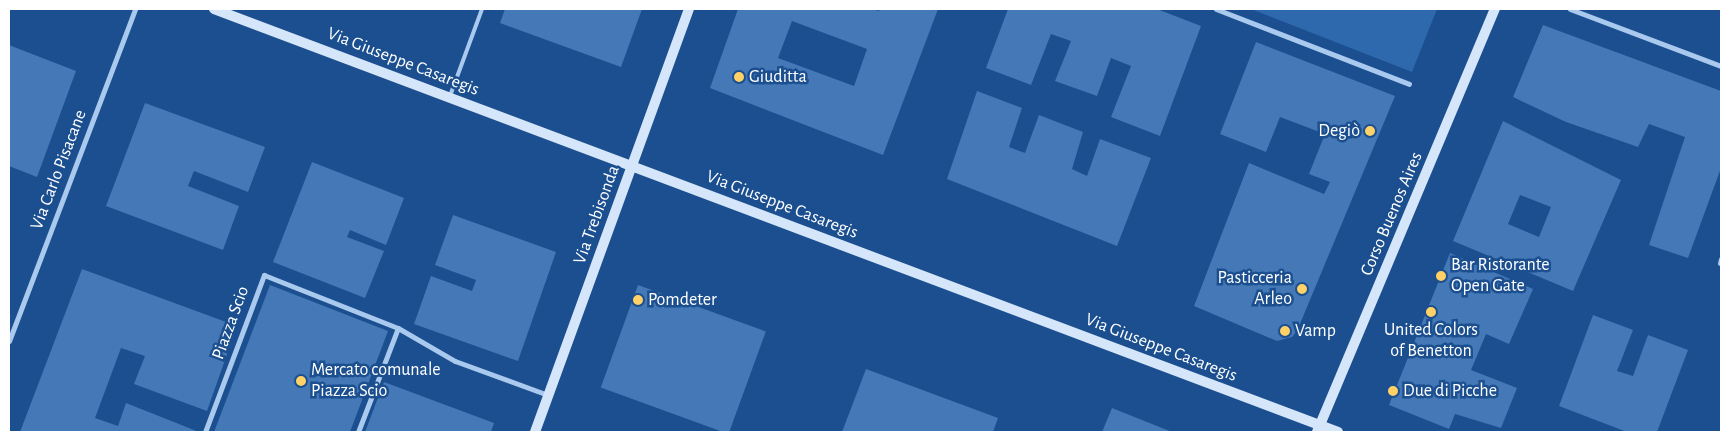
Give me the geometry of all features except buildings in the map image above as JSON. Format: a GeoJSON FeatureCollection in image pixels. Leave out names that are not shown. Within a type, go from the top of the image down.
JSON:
{"type":"FeatureCollection","features":[{"type":"Feature","properties":{"kind":"street","name":"Via Carlo Pisacane"},"geometry":{"type":"LineString","coordinates":[[9,341],[135,9]]}},
{"type":"Feature","properties":{"kind":"street","name":"Via Giuseppe Casaregis"},"geometry":{"type":"LineString","coordinates":[[214,9],[450,97],[1318,429],[1338,432]]}},
{"type":"Feature","properties":{"kind":"street","name":"Via Trebisonda"},"geometry":{"type":"LineString","coordinates":[[536,432],[689,9]]}},
{"type":"Feature","properties":{"kind":"street"},"geometry":{"type":"LineString","coordinates":[[1216,9],[1409,84]]}},
{"type":"Feature","properties":{"kind":"street","name":"Corso Buenos Aires"},"geometry":{"type":"LineString","coordinates":[[1318,429],[1496,9]]}},
{"type":"Feature","properties":{"kind":"street"},"geometry":{"type":"LineString","coordinates":[[1570,9],[1721,66]]}},
{"type":"Feature","properties":{"kind":"street","name":"Piazza Scio"},"geometry":{"type":"LineString","coordinates":[[205,432],[264,274],[398,328],[455,361],[549,395]]}},
{"type":"Feature","properties":{"kind":"street"},"geometry":{"type":"LineString","coordinates":[[358,432],[398,328]]}},
{"type":"Feature","properties":{"kind":"lane"},"geometry":{"type":"LineString","coordinates":[[450,97],[482,9]]}},
{"type":"Feature","properties":{"kind":"shaded area"},"geometry":{"type":"Polygon","coordinates":[[[1251,9],[1437,9],[1412,72],[1251,9]]]}},
{"type":"Feature","properties":{"kind":"place","name":"Giuditta"},"geometry":{"type":"Point","coordinates":[739,77]}},
{"type":"Feature","properties":{"kind":"place","name":"Degiò"},"geometry":{"type":"Point","coordinates":[1370,131]}},
{"type":"Feature","properties":{"kind":"place","name":"Bar Ristorante Open Gate"},"geometry":{"type":"Point","coordinates":[1441,276]}},
{"type":"Feature","properties":{"kind":"place","name":"Pasticceria Arleo"},"geometry":{"type":"Point","coordinates":[1302,289]}},
{"type":"Feature","properties":{"kind":"place","name":"Pomdeter"},"geometry":{"type":"Point","coordinates":[638,300]}},
{"type":"Feature","properties":{"kind":"place","name":"United Colors of Benetton"},"geometry":{"type":"Point","coordinates":[1431,312]}},
{"type":"Feature","properties":{"kind":"place","name":"Vamp"},"geometry":{"type":"Point","coordinates":[1285,331]}},
{"type":"Feature","properties":{"kind":"place","name":"Mercato comunale Piazza Scio"},"geometry":{"type":"Point","coordinates":[301,381]}},
{"type":"Feature","properties":{"kind":"place","name":"Due di Picche"},"geometry":{"type":"Point","coordinates":[1393,391]}}]}
